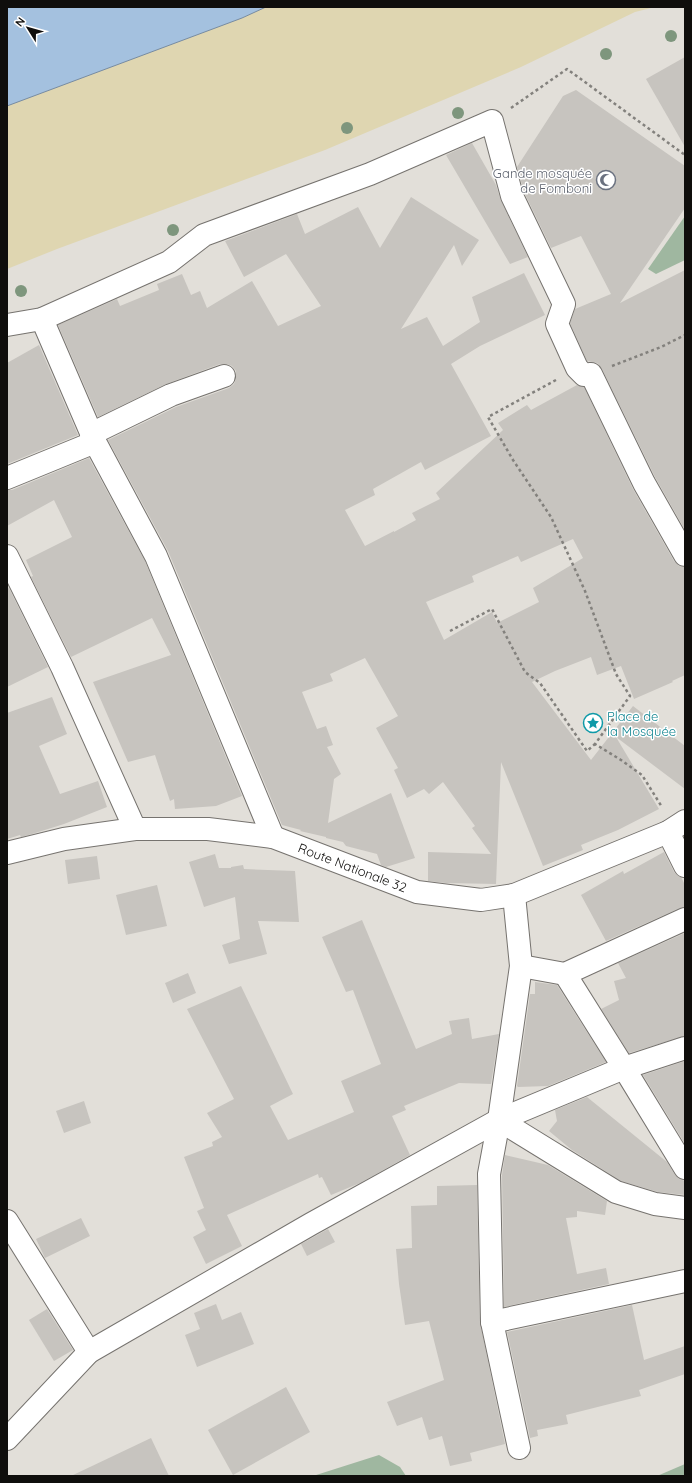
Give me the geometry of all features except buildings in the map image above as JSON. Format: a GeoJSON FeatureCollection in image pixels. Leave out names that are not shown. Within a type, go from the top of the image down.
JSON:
{"type":"FeatureCollection","features":[{"type":"Feature","properties":{"kind":"street"},"geometry":{"type":"LineString","coordinates":[[7,325],[42,319],[169,262],[204,235],[370,174],[492,121],[512,196],[564,304],[557,324],[685,555]]}},
{"type":"Feature","properties":{"kind":"street"},"geometry":{"type":"LineString","coordinates":[[42,319],[93,438],[156,556],[273,837]]}},
{"type":"Feature","properties":{"kind":"street"},"geometry":{"type":"LineString","coordinates":[[7,478],[93,438],[171,395],[224,376]]}},
{"type":"Feature","properties":{"kind":"street"},"geometry":{"type":"LineString","coordinates":[[7,556],[62,667],[135,829]]}},
{"type":"Feature","properties":{"kind":"street"},"geometry":{"type":"LineString","coordinates":[[675,827],[685,866]]}},
{"type":"Feature","properties":{"kind":"street","name":"Route Nationale 32"},"geometry":{"type":"LineString","coordinates":[[7,853],[64,839],[135,829],[208,829],[273,837],[417,892],[481,900],[514,895],[675,827]]}},
{"type":"Feature","properties":{"kind":"street"},"geometry":{"type":"LineString","coordinates":[[514,895],[521,966],[499,1120],[489,1174],[492,1322],[519,1448]]}},
{"type":"Feature","properties":{"kind":"street"},"geometry":{"type":"LineString","coordinates":[[521,966],[565,974],[685,919]]}},
{"type":"Feature","properties":{"kind":"street"},"geometry":{"type":"LineString","coordinates":[[565,974],[685,1168]]}},
{"type":"Feature","properties":{"kind":"street"},"geometry":{"type":"LineString","coordinates":[[7,1439],[89,1352],[311,1224],[499,1120],[624,1068],[685,1048]]}},
{"type":"Feature","properties":{"kind":"street"},"geometry":{"type":"LineString","coordinates":[[499,1120],[616,1192],[654,1204],[685,1208]]}},
{"type":"Feature","properties":{"kind":"street"},"geometry":{"type":"LineString","coordinates":[[7,1221],[89,1352]]}},
{"type":"Feature","properties":{"kind":"street"},"geometry":{"type":"LineString","coordinates":[[492,1322],[685,1281]]}},
{"type":"Feature","properties":{"kind":"path"},"geometry":{"type":"LineString","coordinates":[[492,121],[567,69],[685,155]]}},
{"type":"Feature","properties":{"kind":"path"},"geometry":{"type":"LineString","coordinates":[[450,631],[492,609],[525,672],[540,683],[587,751],[595,744],[630,696],[616,674],[585,591],[551,516],[513,460],[488,417],[584,371],[661,347],[685,335]]}},
{"type":"Feature","properties":{"kind":"path"},"geometry":{"type":"LineString","coordinates":[[595,744],[642,775],[675,827]]}},
{"type":"Feature","properties":{"kind":"green space"},"geometry":{"type":"Polygon","coordinates":[[[685,216],[685,260],[656,274],[648,269],[685,216]]]}},
{"type":"Feature","properties":{"kind":"green space"},"geometry":{"type":"Polygon","coordinates":[[[379,1455],[400,1467],[406,1476],[313,1476],[379,1455]]]}},
{"type":"Feature","properties":{"kind":"green space"},"geometry":{"type":"Polygon","coordinates":[[[685,1464],[685,1476],[657,1476],[685,1464]]]}},
{"type":"Feature","properties":{"kind":"sand"},"geometry":{"type":"Polygon","coordinates":[[[266,7],[655,7],[635,12],[521,67],[325,150],[57,249],[7,269],[7,106],[242,18],[266,7]]]}},
{"type":"Feature","properties":{"kind":"water"},"geometry":{"type":"Polygon","coordinates":[[[7,7],[266,7],[242,18],[7,106],[7,7]]]}},
{"type":"Feature","properties":{"kind":"place","name":"Gande mosquée de Fomboni"},"geometry":{"type":"Point","coordinates":[606,180]}},
{"type":"Feature","properties":{"kind":"place","name":"Place de la Mosquée"},"geometry":{"type":"Point","coordinates":[593,723]}}]}
